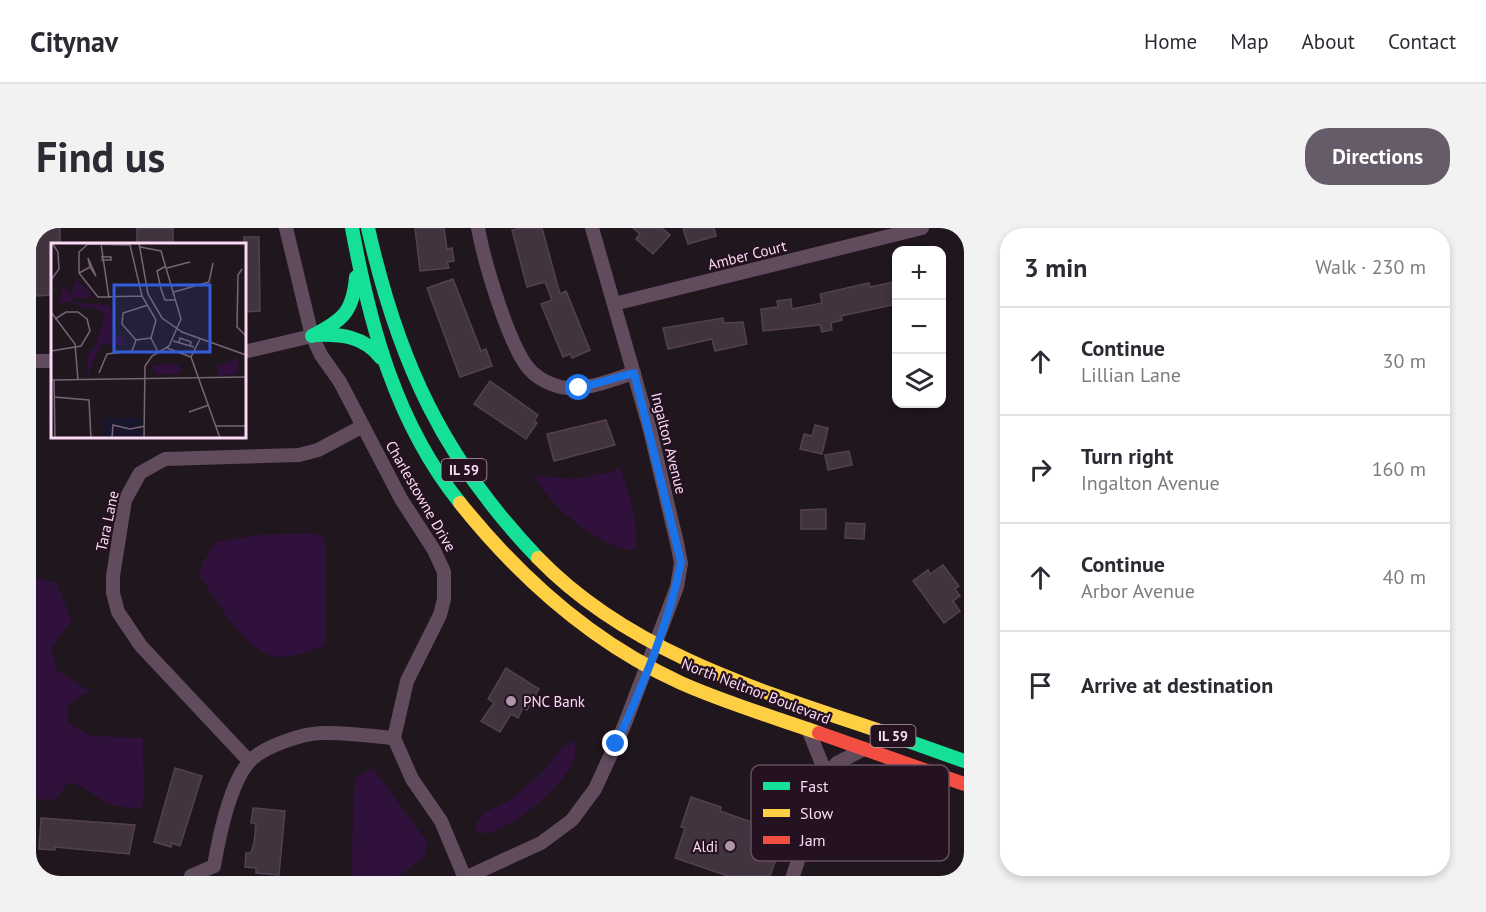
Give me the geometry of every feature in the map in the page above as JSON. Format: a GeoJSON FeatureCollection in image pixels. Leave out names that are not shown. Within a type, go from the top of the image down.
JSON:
{"type":"FeatureCollection","features":[{"type":"Feature","properties":{"kind":"main road","name":"North Neltnor Boulevard"},"geometry":{"type":"LineString","coordinates":[[352,228],[371,323],[397,396],[429,459],[480,529],[518,570],[572,617],[648,666],[722,699],[910,765]]}},
{"type":"Feature","properties":{"kind":"main road","name":"North Neltnor Boulevard"},"geometry":{"type":"LineString","coordinates":[[368,228],[385,305],[408,369],[429,412],[461,467],[490,506],[548,567],[596,606],[656,645],[725,676],[964,761]]}},
{"type":"Feature","properties":{"kind":"main road"},"geometry":{"type":"LineString","coordinates":[[312,336],[343,320],[350,309],[356,281],[357,252]]}},
{"type":"Feature","properties":{"kind":"main road"},"geometry":{"type":"LineString","coordinates":[[312,336],[334,333],[355,337],[377,352],[383,361]]}},
{"type":"Feature","properties":{"kind":"main road","name":"North Neltnor Boulevard"},"geometry":{"type":"LineString","coordinates":[[949,779],[964,784]]}},
{"type":"Feature","properties":{"kind":"street","name":"Charlestowne Drive"},"geometry":{"type":"LineString","coordinates":[[286,228],[312,336],[321,355],[340,382],[444,572],[444,599],[440,615],[407,681],[394,738]]}},
{"type":"Feature","properties":{"kind":"street"},"geometry":{"type":"LineString","coordinates":[[478,228],[497,294],[518,348],[533,373],[566,388],[586,386],[634,373]]}},
{"type":"Feature","properties":{"kind":"street","name":"Ingalton Avenue"},"geometry":{"type":"LineString","coordinates":[[467,876],[523,854],[572,820],[604,774],[648,666],[677,586],[681,562],[634,373],[592,228]]}},
{"type":"Feature","properties":{"kind":"street","name":"Amber Court"},"geometry":{"type":"LineString","coordinates":[[614,304],[922,228]]}},
{"type":"Feature","properties":{"kind":"street"},"geometry":{"type":"LineString","coordinates":[[246,352],[312,336]]}},
{"type":"Feature","properties":{"kind":"street","name":"Tara Lane"},"geometry":{"type":"LineString","coordinates":[[249,761],[141,646],[118,612],[113,593],[113,576],[125,500],[140,473],[165,459],[299,454],[318,450],[363,426]]}},
{"type":"Feature","properties":{"kind":"street"},"geometry":{"type":"LineString","coordinates":[[808,729],[822,765]]}},
{"type":"Feature","properties":{"kind":"street"},"geometry":{"type":"LineString","coordinates":[[191,876],[216,871],[226,810],[249,761],[280,744],[303,735],[321,733],[394,738],[412,779],[441,821],[467,876]]}},
{"type":"Feature","properties":{"kind":"street"},"geometry":{"type":"LineString","coordinates":[[835,765],[864,749]]}},
{"type":"Feature","properties":{"kind":"street"},"geometry":{"type":"LineString","coordinates":[[793,876],[798,861]]}},
{"type":"Feature","properties":{"kind":"shaded area"},"geometry":{"type":"Polygon","coordinates":[[[620,468],[630,497],[636,526],[635,547],[632,550],[605,542],[576,523],[550,499],[534,475],[571,479],[608,473],[620,468]]]}},
{"type":"Feature","properties":{"kind":"shaded area"},"geometry":{"type":"Polygon","coordinates":[[[310,533],[322,536],[326,547],[326,643],[323,647],[289,656],[278,657],[266,654],[244,637],[224,612],[199,576],[202,564],[216,542],[257,535],[310,533]]]}},
{"type":"Feature","properties":{"kind":"shaded area"},"geometry":{"type":"Polygon","coordinates":[[[36,578],[56,583],[72,620],[52,647],[56,669],[89,691],[69,704],[68,723],[92,736],[143,738],[144,800],[141,808],[107,803],[84,788],[68,783],[55,800],[36,799],[36,578]]]}},
{"type":"Feature","properties":{"kind":"shaded area"},"geometry":{"type":"Polygon","coordinates":[[[575,741],[573,762],[566,774],[544,798],[502,828],[476,833],[477,822],[484,813],[510,800],[545,770],[562,747],[575,741]]]}},
{"type":"Feature","properties":{"kind":"shaded area"},"geometry":{"type":"Polygon","coordinates":[[[373,768],[427,842],[425,856],[399,876],[352,876],[353,798],[356,778],[373,768]]]}},
{"type":"Feature","properties":{"kind":"building"},"geometry":{"type":"Polygon","coordinates":[[[36,228],[60,228],[60,243],[51,243],[51,295],[36,296],[36,228]]]}},
{"type":"Feature","properties":{"kind":"building"},"geometry":{"type":"Polygon","coordinates":[[[137,228],[173,228],[173,243],[137,243],[137,228]]]}},
{"type":"Feature","properties":{"kind":"building"},"geometry":{"type":"Polygon","coordinates":[[[415,228],[444,228],[447,249],[452,248],[454,261],[447,262],[449,268],[420,271],[415,228]]]}},
{"type":"Feature","properties":{"kind":"building"},"geometry":{"type":"Polygon","coordinates":[[[542,228],[560,294],[566,291],[590,350],[572,358],[570,354],[563,357],[541,304],[552,300],[545,282],[527,287],[512,230],[542,228]]]}},
{"type":"Feature","properties":{"kind":"building"},"geometry":{"type":"Polygon","coordinates":[[[633,228],[662,228],[670,235],[653,254],[636,239],[640,234],[633,228]]]}},
{"type":"Feature","properties":{"kind":"building"},"geometry":{"type":"Polygon","coordinates":[[[683,228],[714,228],[716,236],[688,244],[683,228]]]}},
{"type":"Feature","properties":{"kind":"building"},"geometry":{"type":"Polygon","coordinates":[[[244,237],[259,237],[260,311],[246,312],[246,243],[244,243],[244,237]]]}},
{"type":"Feature","properties":{"kind":"building"},"geometry":{"type":"Polygon","coordinates":[[[453,279],[481,351],[486,349],[492,366],[460,377],[427,288],[453,279]]]}},
{"type":"Feature","properties":{"kind":"building"},"geometry":{"type":"Polygon","coordinates":[[[892,282],[892,305],[841,316],[842,320],[831,323],[832,330],[822,332],[820,325],[763,331],[761,309],[778,307],[777,301],[791,299],[792,309],[822,303],[820,294],[869,283],[870,287],[892,282]]]}},
{"type":"Feature","properties":{"kind":"building"},"geometry":{"type":"Polygon","coordinates":[[[723,318],[724,323],[743,322],[747,344],[715,351],[712,339],[668,349],[663,328],[723,318]]]}},
{"type":"Feature","properties":{"kind":"building"},"geometry":{"type":"Polygon","coordinates":[[[490,381],[538,415],[534,422],[537,423],[526,439],[474,404],[490,381]]]}},
{"type":"Feature","properties":{"kind":"building"},"geometry":{"type":"Polygon","coordinates":[[[606,420],[615,445],[554,461],[547,434],[606,420]]]}},
{"type":"Feature","properties":{"kind":"building"},"geometry":{"type":"Polygon","coordinates":[[[815,425],[828,428],[822,454],[800,449],[804,434],[812,436],[815,425]]]}},
{"type":"Feature","properties":{"kind":"building"},"geometry":{"type":"Polygon","coordinates":[[[849,451],[852,465],[828,470],[825,455],[849,451]]]}},
{"type":"Feature","properties":{"kind":"building"},"geometry":{"type":"Polygon","coordinates":[[[826,509],[826,529],[801,529],[801,510],[826,509]]]}},
{"type":"Feature","properties":{"kind":"building"},"geometry":{"type":"Polygon","coordinates":[[[846,523],[865,524],[864,539],[845,538],[846,523]]]}},
{"type":"Feature","properties":{"kind":"building"},"geometry":{"type":"Polygon","coordinates":[[[943,565],[959,586],[955,589],[960,596],[953,601],[960,611],[944,623],[913,581],[928,570],[930,574],[943,565]]]}},
{"type":"Feature","properties":{"kind":"building","name":"PNC Bank"},"geometry":{"type":"Polygon","coordinates":[[[506,668],[539,689],[527,710],[523,708],[518,718],[511,714],[500,732],[481,721],[494,703],[488,699],[506,668]]]}},
{"type":"Feature","properties":{"kind":"building"},"geometry":{"type":"Polygon","coordinates":[[[175,768],[202,776],[180,846],[172,843],[171,847],[154,842],[175,768]]]}},
{"type":"Feature","properties":{"kind":"building","name":"Aldi"},"geometry":{"type":"Polygon","coordinates":[[[691,797],[721,807],[720,811],[751,822],[751,861],[775,861],[770,876],[728,876],[675,858],[685,828],[681,827],[691,797]]]}},
{"type":"Feature","properties":{"kind":"building"},"geometry":{"type":"Polygon","coordinates":[[[253,808],[285,811],[279,875],[256,873],[256,868],[245,867],[246,853],[251,853],[254,843],[256,824],[251,823],[253,808]]]}},
{"type":"Feature","properties":{"kind":"building"},"geometry":{"type":"Polygon","coordinates":[[[41,818],[135,825],[129,854],[55,847],[55,850],[39,849],[41,818]]]}},
{"type":"Feature","properties":{"kind":"traffic: fast"},"geometry":{"type":"LineString","coordinates":[[352,228],[377,337],[402,407],[438,472],[460,503]]}},
{"type":"Feature","properties":{"kind":"traffic: fast"},"geometry":{"type":"LineString","coordinates":[[368,228],[394,322],[429,406],[450,445],[476,483],[505,521],[538,558]]}},
{"type":"Feature","properties":{"kind":"traffic: fast"},"geometry":{"type":"LineString","coordinates":[[312,336],[332,325],[344,314],[352,299],[356,277]]}},
{"type":"Feature","properties":{"kind":"traffic: fast"},"geometry":{"type":"LineString","coordinates":[[315,335],[343,336],[360,341],[381,358]]}},
{"type":"Feature","properties":{"kind":"traffic: fast"},"geometry":{"type":"LineString","coordinates":[[877,730],[964,761]]}},
{"type":"Feature","properties":{"kind":"traffic: slow"},"geometry":{"type":"LineString","coordinates":[[460,503],[507,557],[533,582],[560,606],[618,649],[681,683],[819,733]]}},
{"type":"Feature","properties":{"kind":"traffic: slow"},"geometry":{"type":"LineString","coordinates":[[538,558],[573,590],[612,618],[653,643],[741,683],[877,730]]}},
{"type":"Feature","properties":{"kind":"traffic: jam"},"geometry":{"type":"LineString","coordinates":[[819,733],[910,765]]}},
{"type":"Feature","properties":{"kind":"traffic: jam"},"geometry":{"type":"LineString","coordinates":[[949,779],[964,784]]}},
{"type":"Feature","properties":{"kind":"place","name":"PNC Bank"},"geometry":{"type":"Point","coordinates":[511,701]}},
{"type":"Feature","properties":{"kind":"place","name":"Aldi"},"geometry":{"type":"Point","coordinates":[730,846]}},
{"type":"Feature","properties":{"kind":"route"},"geometry":{"type":"LineString","coordinates":[[579,388],[634,373],[681,562],[677,586],[656,645],[616,744]]}}]}
